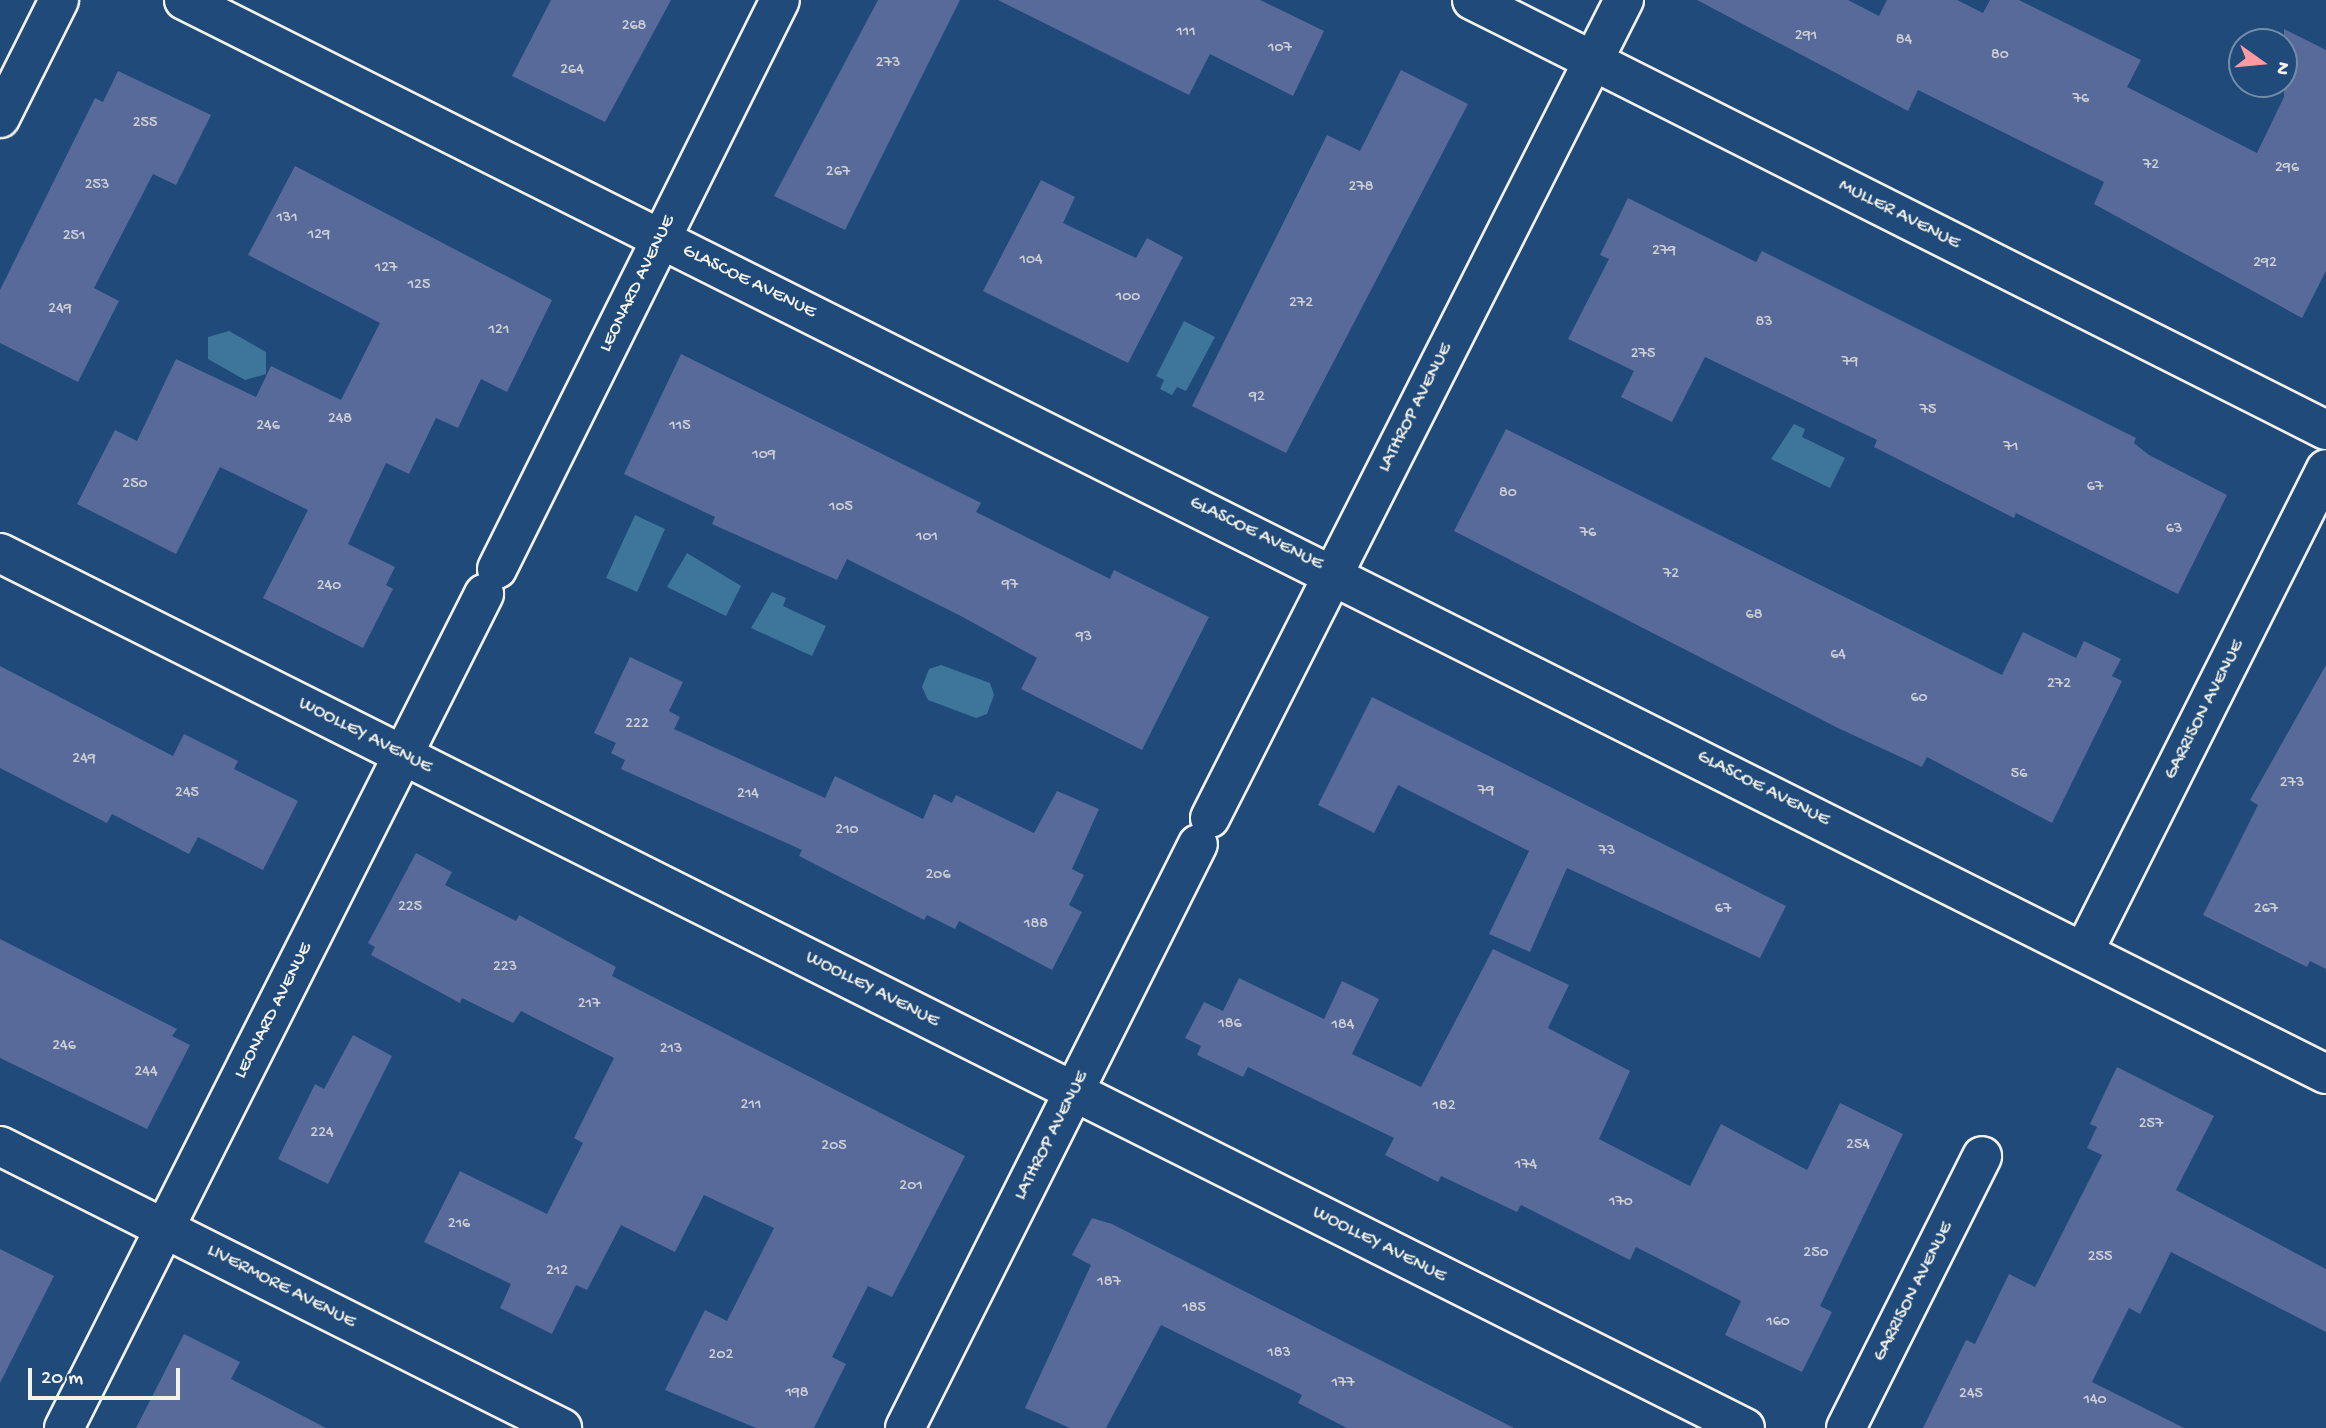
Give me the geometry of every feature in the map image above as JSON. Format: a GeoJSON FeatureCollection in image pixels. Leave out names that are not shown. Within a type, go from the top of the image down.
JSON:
{"type":"FeatureCollection","features":[{"type":"Feature","properties":{"kind":"street"},"geometry":{"type":"LineString","coordinates":[[0,118],[59,0]]}},
{"type":"Feature","properties":{"kind":"street","name":"GLASCOE AVENUE"},"geometry":{"type":"LineString","coordinates":[[184,0],[1333,573],[2326,1074]]}},
{"type":"Feature","properties":{"kind":"street","name":"LEONARD AVENUE"},"geometry":{"type":"LineString","coordinates":[[64,1428],[780,0]]}},
{"type":"Feature","properties":{"kind":"street","name":"MULLER AVENUE"},"geometry":{"type":"LineString","coordinates":[[1472,0],[2326,430]]}},
{"type":"Feature","properties":{"kind":"street","name":"LATHROP AVENUE"},"geometry":{"type":"LineString","coordinates":[[905,1428],[1623,0]]}},
{"type":"Feature","properties":{"kind":"street","name":"GARRISON AVENUE"},"geometry":{"type":"LineString","coordinates":[[2084,951],[2326,469]]}},
{"type":"Feature","properties":{"kind":"street","name":"WOOLLEY AVENUE"},"geometry":{"type":"LineString","coordinates":[[0,553],[1745,1428]]}},
{"type":"Feature","properties":{"kind":"street","name":"LIVERMORE AVENUE"},"geometry":{"type":"LineString","coordinates":[[0,1146],[562,1428]]}},
{"type":"Feature","properties":{"kind":"street","name":"GARRISON AVENUE"},"geometry":{"type":"LineString","coordinates":[[1846,1428],[1982,1156]]}},
{"type":"Feature","properties":{"kind":"water"},"geometry":{"type":"Polygon","coordinates":[[[1184,321],[1215,337],[1186,391],[1177,387],[1172,395],[1160,389],[1164,380],[1156,376],[1184,321]]]}},
{"type":"Feature","properties":{"kind":"water"},"geometry":{"type":"Polygon","coordinates":[[[229,331],[266,352],[266,374],[245,380],[208,359],[208,337],[229,331]]]}},
{"type":"Feature","properties":{"kind":"water"},"geometry":{"type":"Polygon","coordinates":[[[1794,424],[1805,429],[1802,437],[1845,458],[1830,488],[1771,459],[1794,424]]]}},
{"type":"Feature","properties":{"kind":"water"},"geometry":{"type":"Polygon","coordinates":[[[635,515],[665,529],[637,592],[606,578],[635,515]]]}},
{"type":"Feature","properties":{"kind":"water"},"geometry":{"type":"Polygon","coordinates":[[[687,553],[741,586],[726,616],[667,587],[687,553]]]}},
{"type":"Feature","properties":{"kind":"water"},"geometry":{"type":"Polygon","coordinates":[[[772,592],[786,598],[783,606],[826,626],[812,656],[751,628],[772,592]]]}},
{"type":"Feature","properties":{"kind":"water"},"geometry":{"type":"Polygon","coordinates":[[[941,665],[990,683],[994,695],[987,714],[976,718],[928,700],[922,687],[929,669],[941,665]]]}},
{"type":"Feature","properties":{"kind":"building"},"geometry":{"type":"Polygon","coordinates":[[[551,0],[671,0],[605,122],[512,76],[551,0]]]}},
{"type":"Feature","properties":{"kind":"building"},"geometry":{"type":"Polygon","coordinates":[[[878,0],[960,0],[845,230],[774,196],[878,0]]]}},
{"type":"Feature","properties":{"kind":"building"},"geometry":{"type":"Polygon","coordinates":[[[998,0],[1260,0],[1324,31],[1293,96],[1210,54],[1189,95],[998,0]]]}},
{"type":"Feature","properties":{"kind":"building"},"geometry":{"type":"Polygon","coordinates":[[[1697,0],[1848,0],[1879,16],[1887,0],[1957,0],[1983,13],[1990,0],[2019,0],[2141,60],[2127,87],[2257,153],[2284,98],[2298,98],[2298,36],[2326,50],[2326,271],[2302,318],[2094,204],[2104,182],[1918,90],[1908,111],[1697,0]]]}},
{"type":"Feature","properties":{"kind":"building"},"geometry":{"type":"Polygon","coordinates":[[[1401,70],[1468,104],[1286,453],[1192,406],[1327,135],[1360,151],[1401,70]]]}},
{"type":"Feature","properties":{"kind":"building"},"geometry":{"type":"Polygon","coordinates":[[[118,71],[211,115],[176,185],[153,174],[94,288],[119,301],[78,382],[0,343],[0,290],[95,98],[103,102],[118,71]]]}},
{"type":"Feature","properties":{"kind":"building"},"geometry":{"type":"Polygon","coordinates":[[[295,166],[552,300],[507,392],[481,379],[458,428],[436,418],[409,474],[386,463],[348,544],[395,567],[386,585],[393,589],[363,648],[263,598],[308,510],[220,467],[176,554],[77,504],[115,430],[137,441],[176,359],[256,397],[271,366],[341,400],[380,323],[248,255],[295,166]]]}},
{"type":"Feature","properties":{"kind":"building"},"geometry":{"type":"Polygon","coordinates":[[[1041,180],[1075,197],[1063,223],[1136,258],[1147,238],[1183,257],[1128,363],[983,291],[1041,180]]]}},
{"type":"Feature","properties":{"kind":"building"},"geometry":{"type":"Polygon","coordinates":[[[1628,198],[1756,262],[1762,251],[2136,438],[2134,443],[2149,455],[2227,495],[2178,594],[2016,513],[2014,518],[1874,447],[1877,440],[1705,357],[1672,422],[1621,397],[1634,371],[1568,339],[1609,259],[1600,255],[1628,198]]]}},
{"type":"Feature","properties":{"kind":"building"},"geometry":{"type":"Polygon","coordinates":[[[681,354],[981,503],[976,512],[1110,579],[1114,570],[1209,617],[1142,750],[1021,689],[1037,658],[959,615],[847,559],[837,580],[712,524],[715,517],[624,474],[681,354]]]}},
{"type":"Feature","properties":{"kind":"building"},"geometry":{"type":"Polygon","coordinates":[[[1506,429],[2002,675],[2023,632],[2076,658],[2084,641],[2121,659],[2112,676],[2122,681],[2052,823],[1927,757],[1922,767],[1838,728],[1454,531],[1506,429]]]}},
{"type":"Feature","properties":{"kind":"building"},"geometry":{"type":"Polygon","coordinates":[[[630,657],[683,682],[669,711],[680,717],[674,729],[825,798],[835,776],[923,819],[934,794],[952,803],[956,795],[1034,833],[1057,791],[1099,809],[1072,869],[1084,875],[1069,905],[1082,912],[1052,970],[959,921],[955,929],[927,915],[924,920],[799,856],[802,850],[621,769],[625,760],[611,753],[616,743],[594,733],[630,657]]]}},
{"type":"Feature","properties":{"kind":"building"},"geometry":{"type":"Polygon","coordinates":[[[2326,665],[2326,969],[2310,961],[2307,967],[2203,915],[2258,805],[2250,800],[2326,665]]]}},
{"type":"Feature","properties":{"kind":"building"},"geometry":{"type":"Polygon","coordinates":[[[0,666],[173,756],[184,734],[238,761],[234,769],[298,801],[263,870],[198,837],[189,854],[112,814],[107,823],[0,768],[0,666]]]}},
{"type":"Feature","properties":{"kind":"building"},"geometry":{"type":"Polygon","coordinates":[[[1372,697],[1786,906],[1760,958],[1567,868],[1530,952],[1489,934],[1529,851],[1398,785],[1374,833],[1318,805],[1372,697]]]}},
{"type":"Feature","properties":{"kind":"building"},"geometry":{"type":"Polygon","coordinates":[[[416,853],[452,872],[445,885],[516,921],[519,915],[616,967],[612,976],[965,1156],[892,1297],[868,1286],[832,1357],[846,1364],[814,1428],[756,1428],[665,1390],[705,1310],[727,1321],[774,1228],[704,1195],[675,1252],[621,1225],[587,1290],[576,1285],[552,1334],[500,1308],[511,1284],[424,1242],[460,1171],[547,1214],[583,1143],[574,1138],[614,1058],[521,1011],[513,1023],[462,998],[460,1003],[371,955],[375,947],[368,943],[416,853]]]}},
{"type":"Feature","properties":{"kind":"building"},"geometry":{"type":"Polygon","coordinates":[[[0,939],[177,1029],[172,1036],[190,1045],[147,1129],[0,1058],[0,939]]]}},
{"type":"Feature","properties":{"kind":"building"},"geometry":{"type":"Polygon","coordinates":[[[1493,949],[1569,985],[1548,1028],[1630,1071],[1599,1139],[1690,1186],[1721,1124],[1807,1170],[1840,1103],[1903,1134],[1820,1306],[1832,1312],[1802,1372],[1725,1335],[1741,1301],[1636,1247],[1630,1260],[1521,1205],[1517,1212],[1441,1176],[1438,1182],[1385,1155],[1394,1138],[1248,1067],[1243,1077],[1197,1055],[1201,1046],[1185,1038],[1204,1002],[1223,1011],[1239,978],[1324,1019],[1342,981],[1379,999],[1352,1054],[1421,1087],[1493,949]]]}},
{"type":"Feature","properties":{"kind":"building"},"geometry":{"type":"Polygon","coordinates":[[[353,1035],[392,1056],[328,1184],[278,1159],[315,1084],[324,1089],[353,1035]]]}},
{"type":"Feature","properties":{"kind":"building"},"geometry":{"type":"Polygon","coordinates":[[[2117,1067],[2214,1116],[2176,1190],[2326,1269],[2326,1332],[2171,1252],[2140,1314],[2129,1308],[2092,1382],[2184,1428],[1923,1428],[1966,1340],[1975,1344],[2009,1274],[2035,1287],[2102,1155],[2087,1148],[2097,1127],[2090,1124],[2117,1067]]]}},
{"type":"Feature","properties":{"kind":"building"},"geometry":{"type":"Polygon","coordinates":[[[1092,1218],[1112,1224],[1514,1428],[1347,1428],[1298,1403],[1302,1395],[1161,1325],[1106,1428],[1070,1428],[1025,1408],[1091,1265],[1072,1255],[1092,1218]]]}},
{"type":"Feature","properties":{"kind":"building"},"geometry":{"type":"Polygon","coordinates":[[[0,1249],[54,1276],[0,1383],[0,1249]]]}},
{"type":"Feature","properties":{"kind":"building"},"geometry":{"type":"Polygon","coordinates":[[[184,1334],[240,1362],[231,1379],[326,1428],[136,1428],[184,1334]]]}}]}
